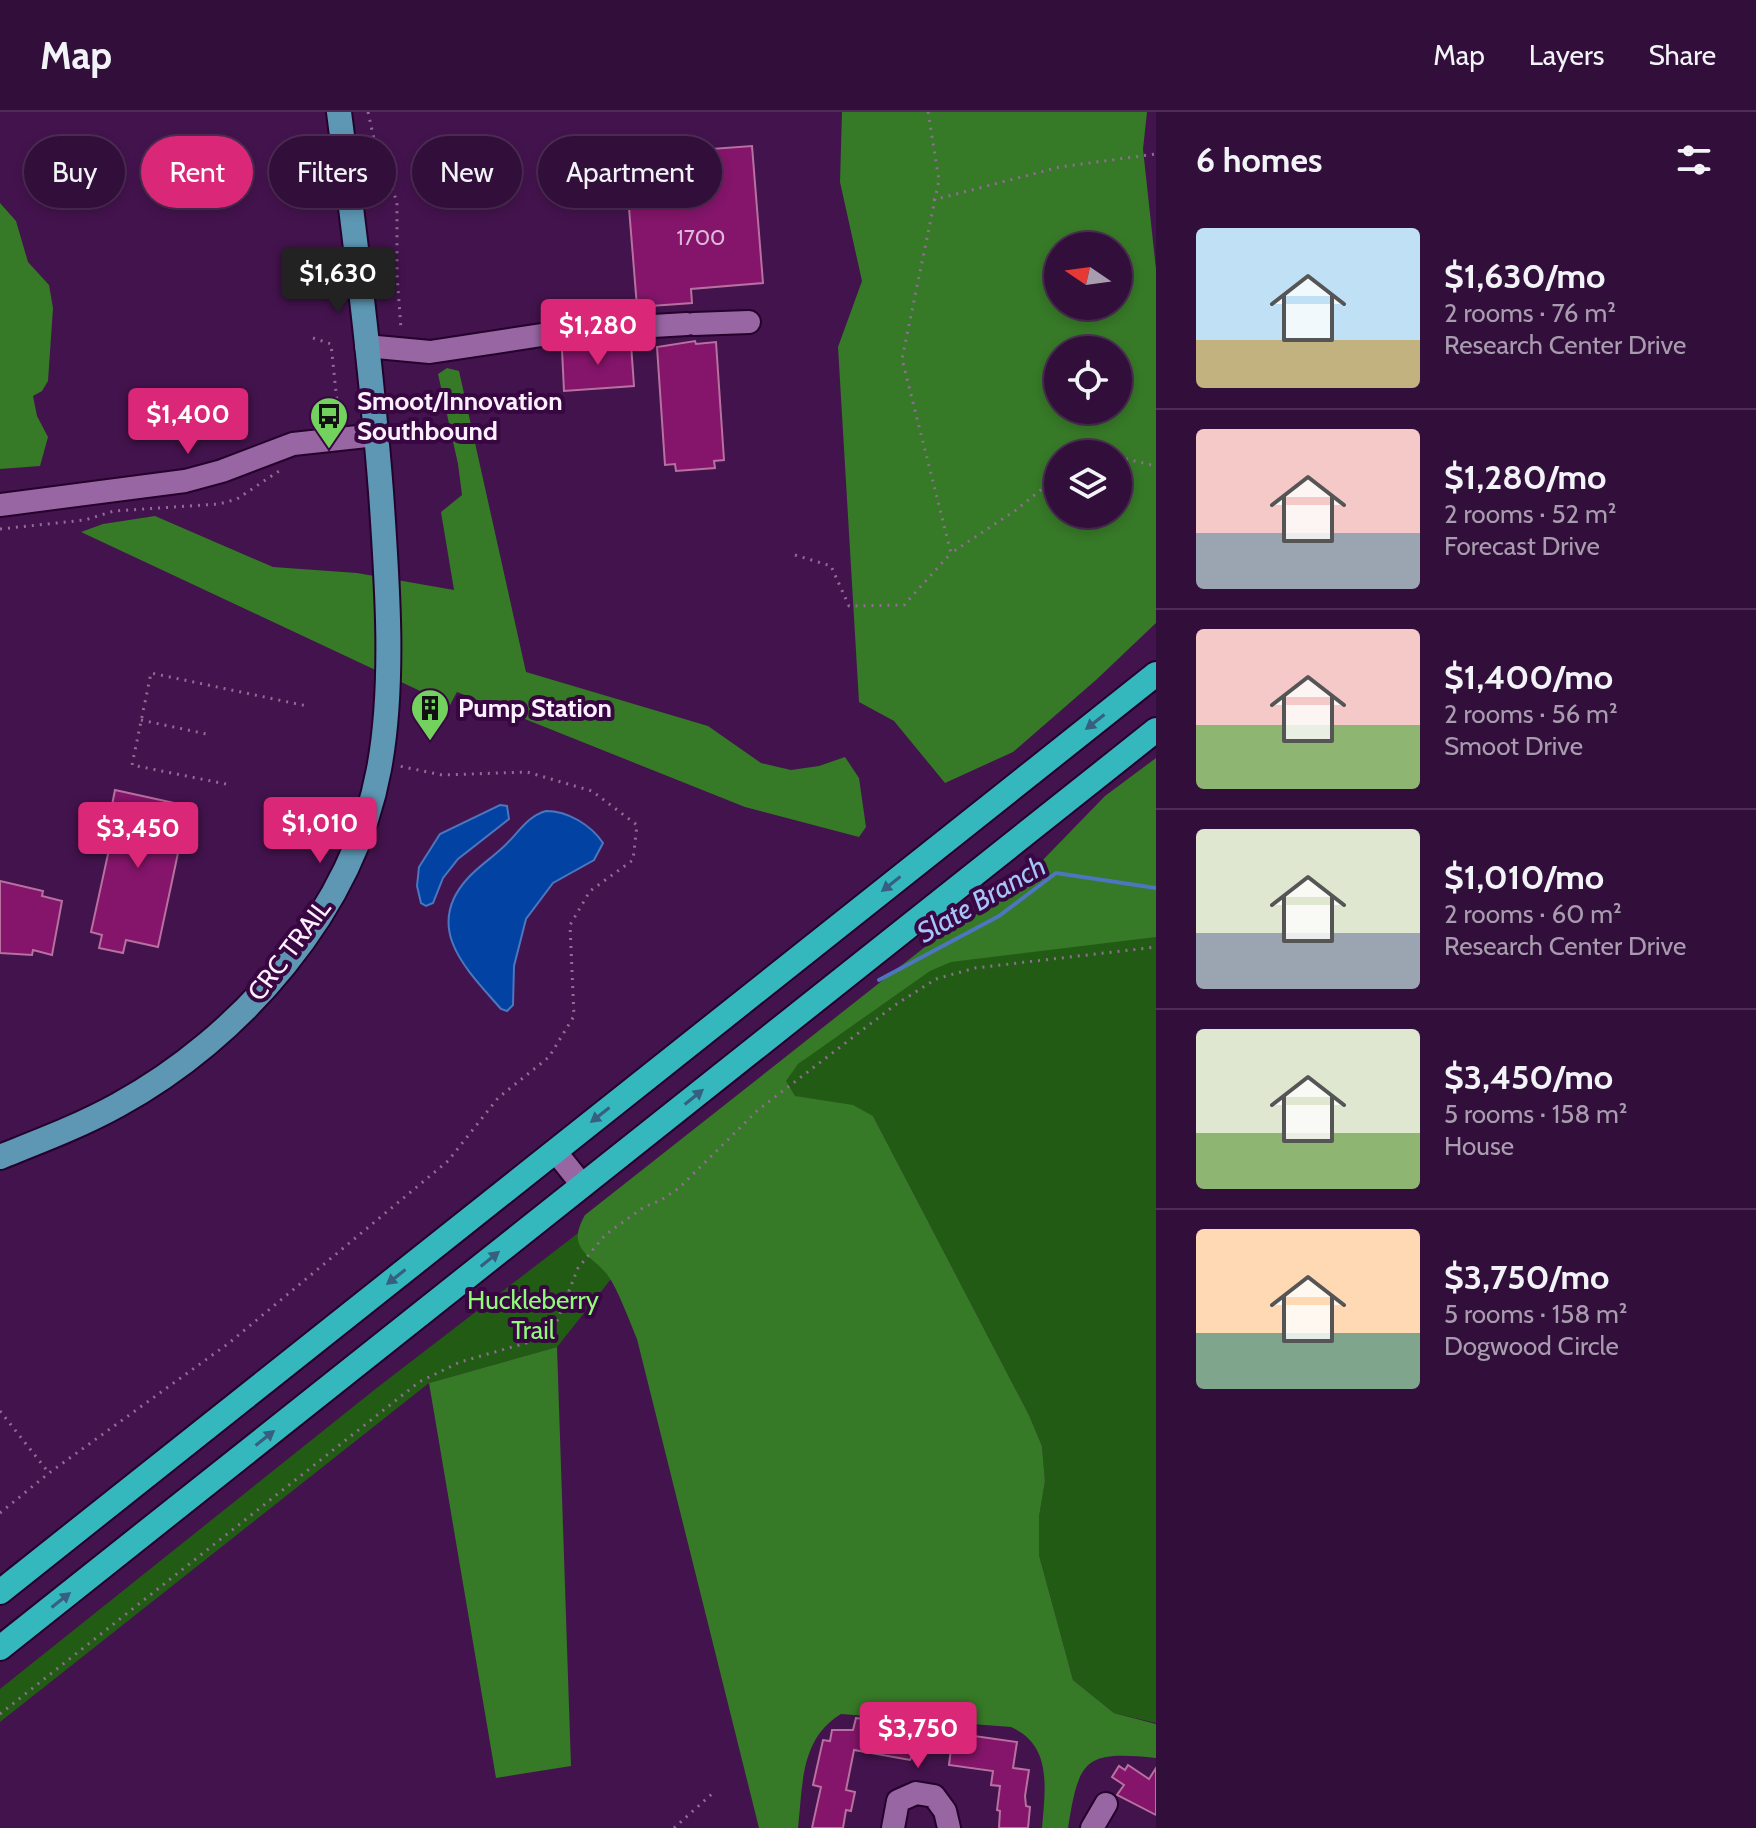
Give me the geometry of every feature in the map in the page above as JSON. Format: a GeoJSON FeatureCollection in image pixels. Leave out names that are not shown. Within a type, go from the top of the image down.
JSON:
{"type":"FeatureCollection","features":[{"type":"Feature","properties":{"kind":"highway"},"geometry":{"type":"LineString","coordinates":[[0,1592],[1156,674]]}},
{"type":"Feature","properties":{"kind":"highway"},"geometry":{"type":"LineString","coordinates":[[0,1648],[1156,730]]}},
{"type":"Feature","properties":{"kind":"main road"},"geometry":{"type":"LineString","coordinates":[[0,1157],[119,1104],[165,1076],[246,1007],[292,953],[348,864],[373,795],[384,732],[386,566],[376,435],[339,112]]}},
{"type":"Feature","properties":{"kind":"street"},"geometry":{"type":"LineString","coordinates":[[366,346],[430,352],[568,331],[749,322]]}},
{"type":"Feature","properties":{"kind":"street"},"geometry":{"type":"LineString","coordinates":[[0,505],[185,481],[222,471],[293,444],[376,435]]}},
{"type":"Feature","properties":{"kind":"street"},"geometry":{"type":"LineString","coordinates":[[555,1151],[583,1186]]}},
{"type":"Feature","properties":{"kind":"street"},"geometry":{"type":"LineString","coordinates":[[893,1828],[898,1801],[916,1793],[934,1796],[945,1811],[949,1828]]}},
{"type":"Feature","properties":{"kind":"street"},"geometry":{"type":"LineString","coordinates":[[1092,1828],[1106,1804]]}},
{"type":"Feature","properties":{"kind":"path"},"geometry":{"type":"LineString","coordinates":[[368,112],[374,139],[397,202],[400,335]]}},
{"type":"Feature","properties":{"kind":"path"},"geometry":{"type":"LineString","coordinates":[[928,112],[939,180],[902,359],[951,553]]}},
{"type":"Feature","properties":{"kind":"path"},"geometry":{"type":"LineString","coordinates":[[933,200],[1060,167],[1156,154]]}},
{"type":"Feature","properties":{"kind":"path"},"geometry":{"type":"LineString","coordinates":[[313,338],[331,344],[339,425]]}},
{"type":"Feature","properties":{"kind":"path"},"geometry":{"type":"LineString","coordinates":[[1132,460],[1156,466]]}},
{"type":"Feature","properties":{"kind":"path"},"geometry":{"type":"LineString","coordinates":[[795,555],[831,566],[849,606],[904,605],[951,553],[1044,487]]}},
{"type":"Feature","properties":{"kind":"path"},"geometry":{"type":"LineString","coordinates":[[226,784],[132,765],[151,673],[307,706]]}},
{"type":"Feature","properties":{"kind":"path"},"geometry":{"type":"LineString","coordinates":[[141,720],[211,735]]}},
{"type":"Feature","properties":{"kind":"path"},"geometry":{"type":"LineString","coordinates":[[0,1513],[49,1473],[229,1343],[448,1161],[498,1098],[549,1057],[574,1016],[570,925],[590,891],[633,860],[637,825],[592,791],[527,772],[442,775],[399,766],[400,756]]}},
{"type":"Feature","properties":{"kind":"path"},"geometry":{"type":"LineString","coordinates":[[0,1714],[419,1382],[460,1362],[533,1341],[555,1326],[578,1268],[605,1235],[644,1207],[679,1188],[758,1110],[895,1005],[936,979],[975,968],[1156,947]]}},
{"type":"Feature","properties":{"kind":"path"},"geometry":{"type":"LineString","coordinates":[[0,1411],[49,1473]]}},
{"type":"Feature","properties":{"kind":"path"},"geometry":{"type":"LineString","coordinates":[[674,1828],[714,1792]]}},
{"type":"Feature","properties":{"kind":"green space"},"geometry":{"type":"Polygon","coordinates":[[[842,112],[1147,112],[1143,149],[1156,269],[1156,623],[1013,752],[945,783],[894,721],[859,702],[838,347],[862,281],[840,182],[842,112]]]}},
{"type":"Feature","properties":{"kind":"green space"},"geometry":{"type":"Polygon","coordinates":[[[0,203],[16,221],[28,262],[49,285],[53,308],[48,381],[42,391],[33,396],[37,416],[48,437],[40,466],[0,469],[0,203]]]}},
{"type":"Feature","properties":{"kind":"green space"},"geometry":{"type":"Polygon","coordinates":[[[447,368],[459,371],[526,672],[708,726],[761,763],[791,770],[819,766],[845,757],[859,778],[866,827],[859,837],[745,807],[457,692],[450,705],[81,532],[103,524],[155,516],[273,567],[357,573],[454,590],[441,512],[462,495],[438,374],[447,368]]]}},
{"type":"Feature","properties":{"kind":"green space"},"geometry":{"type":"Polygon","coordinates":[[[1156,758],[1156,937],[951,962],[930,971],[798,1064],[786,1081],[795,1096],[853,1105],[873,1116],[1029,1415],[1042,1446],[1045,1481],[1039,1517],[1039,1555],[1073,1680],[1114,1713],[1156,1724],[1156,1758],[1114,1756],[1090,1764],[1076,1787],[1068,1828],[1042,1828],[1045,1784],[1040,1757],[1025,1735],[1011,1727],[841,1714],[828,1724],[811,1749],[803,1779],[798,1828],[759,1828],[637,1339],[612,1282],[580,1246],[579,1228],[585,1215],[930,943],[973,917],[1040,863],[1105,796],[1156,758]]]}},
{"type":"Feature","properties":{"kind":"green space","name":"Huckleberry Trail"},"geometry":{"type":"Polygon","coordinates":[[[1156,926],[1156,1723],[1114,1713],[1073,1680],[1039,1555],[1039,1517],[1045,1481],[1042,1446],[1029,1415],[873,1116],[611,1279],[557,1347],[429,1383],[0,1722],[0,1689],[378,1387],[798,1064],[917,967],[1156,926]]]}},
{"type":"Feature","properties":{"kind":"green space"},"geometry":{"type":"Polygon","coordinates":[[[557,1347],[571,1766],[496,1778],[429,1383],[557,1347]]]}},
{"type":"Feature","properties":{"kind":"water"},"geometry":{"type":"Polygon","coordinates":[[[500,805],[507,806],[509,819],[458,859],[443,878],[433,903],[426,906],[421,903],[417,886],[419,867],[440,834],[500,805]]]}},
{"type":"Feature","properties":{"kind":"water"},"geometry":{"type":"Polygon","coordinates":[[[546,811],[562,813],[578,820],[603,843],[594,860],[553,883],[526,919],[514,966],[513,1005],[507,1011],[501,1009],[463,964],[449,931],[449,914],[455,896],[468,878],[527,822],[546,811]]]}},
{"type":"Feature","properties":{"kind":"building"},"geometry":{"type":"Polygon","coordinates":[[[752,146],[763,283],[691,289],[692,303],[637,307],[629,208],[722,208],[722,148],[752,146]]]}},
{"type":"Feature","properties":{"kind":"building"},"geometry":{"type":"Polygon","coordinates":[[[695,341],[696,344],[716,342],[724,460],[714,461],[715,468],[676,471],[675,464],[665,465],[657,347],[695,341]]]}},
{"type":"Feature","properties":{"kind":"building"},"geometry":{"type":"Polygon","coordinates":[[[595,343],[596,347],[631,344],[634,386],[564,391],[562,350],[595,343]]]}},
{"type":"Feature","properties":{"kind":"building"},"geometry":{"type":"Polygon","coordinates":[[[115,790],[188,806],[158,947],[126,940],[123,953],[99,948],[102,935],[91,932],[115,822],[109,820],[115,790]]]}},
{"type":"Feature","properties":{"kind":"building"},"geometry":{"type":"Polygon","coordinates":[[[0,881],[43,891],[42,896],[62,901],[52,955],[33,950],[32,955],[0,953],[0,881]]]}},
{"type":"Feature","properties":{"kind":"building"},"geometry":{"type":"Polygon","coordinates":[[[856,1718],[931,1729],[928,1750],[921,1749],[919,1757],[912,1756],[910,1760],[854,1750],[846,1790],[855,1792],[851,1811],[846,1810],[843,1828],[812,1828],[821,1787],[813,1785],[823,1740],[830,1741],[832,1730],[853,1730],[856,1718]]]}},
{"type":"Feature","properties":{"kind":"building"},"geometry":{"type":"Polygon","coordinates":[[[953,1733],[1017,1742],[1013,1768],[1029,1770],[1025,1796],[1026,1806],[1030,1807],[1028,1828],[999,1828],[1000,1811],[997,1810],[1000,1786],[991,1785],[993,1771],[949,1765],[953,1733]]]}},
{"type":"Feature","properties":{"kind":"building"},"geometry":{"type":"Polygon","coordinates":[[[1128,1765],[1149,1779],[1156,1768],[1156,1815],[1117,1795],[1124,1785],[1112,1777],[1119,1766],[1125,1770],[1128,1765]]]}},
{"type":"Feature","properties":{"kind":"waterway","name":"Slate Branch"},"geometry":{"type":"LineString","coordinates":[[879,980],[999,916],[1056,873],[1156,888]]}},
{"type":"Feature","properties":{"kind":"place","name":"Smoot/Innovation Southbound"},"geometry":{"type":"Point","coordinates":[329,450]}},
{"type":"Feature","properties":{"kind":"place","name":"Pump Station"},"geometry":{"type":"Point","coordinates":[430,742]}}]}
